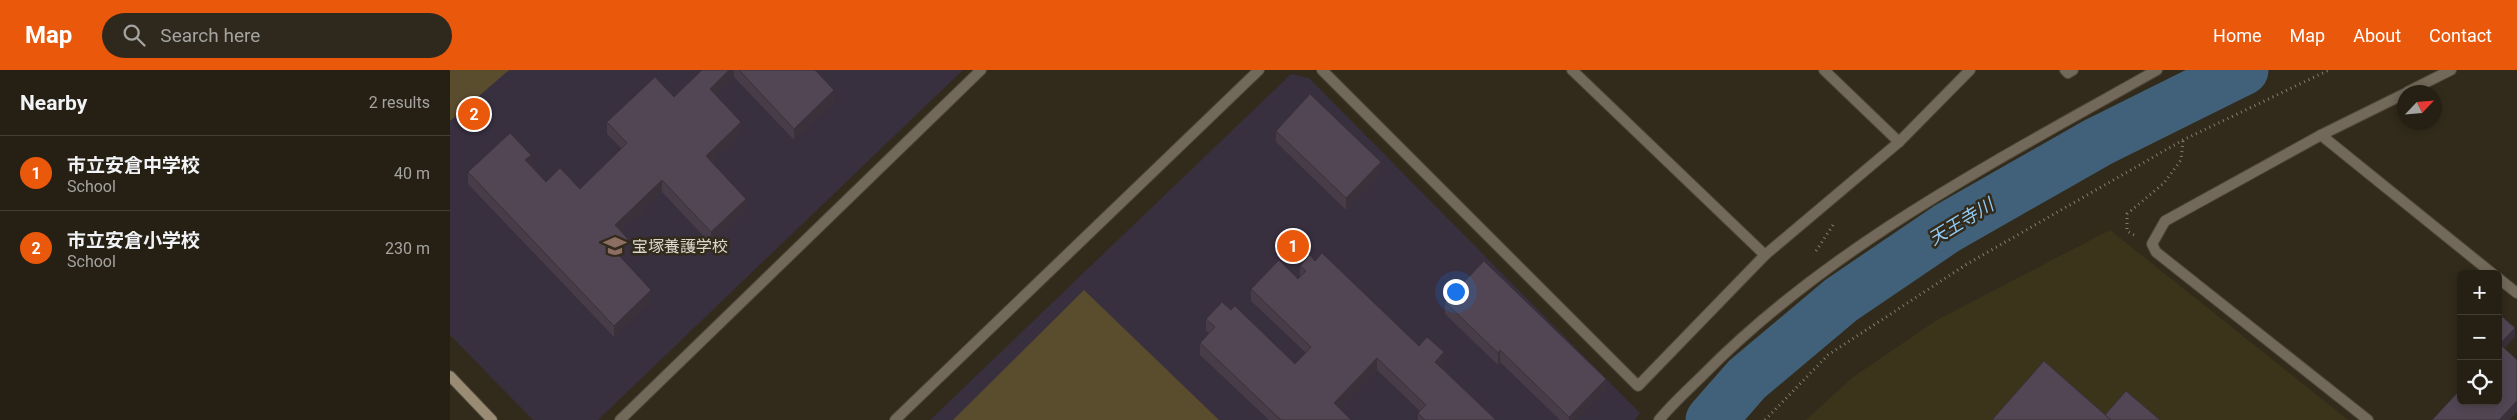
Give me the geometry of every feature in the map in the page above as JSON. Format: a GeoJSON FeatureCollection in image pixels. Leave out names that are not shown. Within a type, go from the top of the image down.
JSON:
{"type":"FeatureCollection","features":[{"type":"Feature","properties":{"kind":"street"},"geometry":{"type":"LineString","coordinates":[[620,420],[981,70]]}},
{"type":"Feature","properties":{"kind":"street"},"geometry":{"type":"LineString","coordinates":[[895,420],[1259,70]]}},
{"type":"Feature","properties":{"kind":"street"},"geometry":{"type":"LineString","coordinates":[[1322,70],[1638,386],[1765,255],[1899,142],[1970,70]]}},
{"type":"Feature","properties":{"kind":"street"},"geometry":{"type":"LineString","coordinates":[[1572,70],[1765,255]]}},
{"type":"Feature","properties":{"kind":"street"},"geometry":{"type":"LineString","coordinates":[[1824,70],[1899,142]]}},
{"type":"Feature","properties":{"kind":"street"},"geometry":{"type":"LineString","coordinates":[[2065,70],[2068,73],[2074,70]]}},
{"type":"Feature","properties":{"kind":"street"},"geometry":{"type":"LineString","coordinates":[[1659,420],[1736,342],[1820,273],[1924,205],[2157,70]]}},
{"type":"Feature","properties":{"kind":"street"},"geometry":{"type":"LineString","coordinates":[[2422,85],[2451,70]]}},
{"type":"Feature","properties":{"kind":"street"},"geometry":{"type":"LineString","coordinates":[[2368,420],[2156,252],[2152,244],[2165,221],[2321,135],[2397,97]]}},
{"type":"Feature","properties":{"kind":"street"},"geometry":{"type":"LineString","coordinates":[[2321,135],[2488,270]]}},
{"type":"Feature","properties":{"kind":"street"},"geometry":{"type":"LineString","coordinates":[[2502,281],[2517,293]]}},
{"type":"Feature","properties":{"kind":"street"},"geometry":{"type":"LineString","coordinates":[[450,376],[492,420]]}},
{"type":"Feature","properties":{"kind":"path"},"geometry":{"type":"LineString","coordinates":[[1766,420],[1828,355],[1967,264],[2184,140],[2329,70]]}},
{"type":"Feature","properties":{"kind":"path"},"geometry":{"type":"LineString","coordinates":[[2152,244],[2128,231],[2127,214],[2164,183],[2181,160],[2184,140]]}},
{"type":"Feature","properties":{"kind":"path"},"geometry":{"type":"LineString","coordinates":[[1812,258],[1837,219]]}},
{"type":"Feature","properties":{"kind":"shaded area","name":"宝塚養護学校"},"geometry":{"type":"Polygon","coordinates":[[[450,70],[963,70],[598,420],[533,420],[450,335],[450,70]]]}},
{"type":"Feature","properties":{"kind":"shaded area"},"geometry":{"type":"Polygon","coordinates":[[[450,70],[509,70],[450,121],[450,70]]]}},
{"type":"Feature","properties":{"kind":"shaded area"},"geometry":{"type":"Polygon","coordinates":[[[1291,74],[1309,78],[1640,413],[1635,420],[930,420],[1291,74]]]}},
{"type":"Feature","properties":{"kind":"shaded area"},"geometry":{"type":"Polygon","coordinates":[[[2110,230],[2348,420],[1806,420],[1853,377],[1937,320],[2110,230]]]}},
{"type":"Feature","properties":{"kind":"shaded area"},"geometry":{"type":"Polygon","coordinates":[[[1084,290],[1219,420],[953,420],[1084,290]]]}},
{"type":"Feature","properties":{"kind":"building"},"geometry":{"type":"Polygon","coordinates":[[[702,70],[729,70],[710,89],[741,122],[706,156],[746,199],[711,232],[662,180],[615,225],[628,239],[615,251],[651,290],[614,326],[468,172],[510,133],[531,155],[525,160],[546,182],[560,168],[580,189],[627,143],[607,122],[655,77],[674,97],[702,70]]]}},
{"type":"Feature","properties":{"kind":"building"},"geometry":{"type":"Polygon","coordinates":[[[739,70],[815,70],[834,90],[794,129],[739,70]]]}},
{"type":"Feature","properties":{"kind":"building"},"geometry":{"type":"Polygon","coordinates":[[[1310,94],[1381,162],[1346,198],[1276,131],[1310,94]]]}},
{"type":"Feature","properties":{"kind":"building"},"geometry":{"type":"Polygon","coordinates":[[[1322,253],[1419,346],[1427,337],[1444,352],[1435,362],[1496,420],[1425,420],[1418,413],[1426,405],[1377,358],[1334,403],[1351,420],[1281,420],[1200,343],[1215,327],[1206,319],[1222,302],[1231,310],[1235,306],[1295,364],[1311,347],[1251,289],[1279,260],[1298,279],[1306,271],[1300,266],[1310,255],[1315,261],[1322,253]]]}},
{"type":"Feature","properties":{"kind":"building"},"geometry":{"type":"Polygon","coordinates":[[[1484,261],[1606,379],[1569,417],[1500,350],[1498,353],[1445,302],[1484,261]]]}},
{"type":"Feature","properties":{"kind":"building"},"geometry":{"type":"Polygon","coordinates":[[[2502,317],[2515,328],[2502,342],[2502,317]]]}},
{"type":"Feature","properties":{"kind":"building"},"geometry":{"type":"Polygon","coordinates":[[[2502,346],[2517,360],[2517,401],[2499,420],[2432,420],[2457,393],[2457,405],[2502,405],[2502,346]]]}},
{"type":"Feature","properties":{"kind":"building"},"geometry":{"type":"Polygon","coordinates":[[[2044,361],[2111,420],[1992,420],[2044,361]]]}},
{"type":"Feature","properties":{"kind":"building"},"geometry":{"type":"Polygon","coordinates":[[[2126,391],[2160,420],[2111,420],[2105,415],[2126,391]]]}},
{"type":"Feature","properties":{"kind":"waterway","name":"天王寺川"},"geometry":{"type":"LineString","coordinates":[[1711,420],[1747,379],[1841,300],[1947,228],[2098,142],[2243,70]]}},
{"type":"Feature","properties":{"kind":"place","name":"市立安倉小学校"},"geometry":{"type":"Point","coordinates":[474,114]}},
{"type":"Feature","properties":{"kind":"place","name":"宝塚養護学校"},"geometry":{"type":"Point","coordinates":[615,246]}},
{"type":"Feature","properties":{"kind":"place","name":"市立安倉中学校"},"geometry":{"type":"Point","coordinates":[1293,246]}}]}
